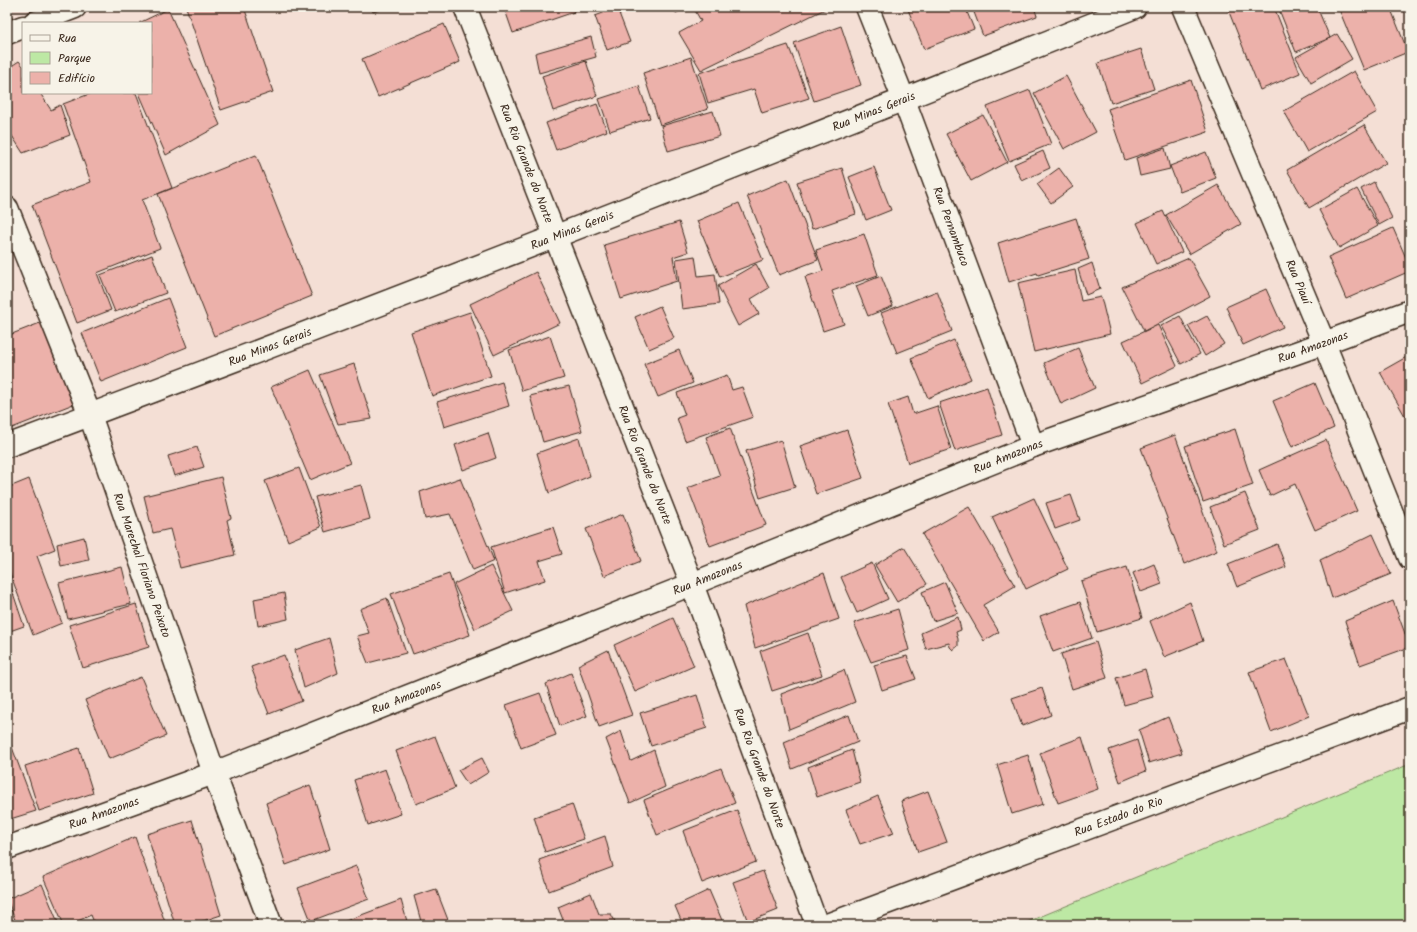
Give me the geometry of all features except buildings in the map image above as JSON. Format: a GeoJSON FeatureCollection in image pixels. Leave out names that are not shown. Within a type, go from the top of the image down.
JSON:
{"type":"FeatureCollection","features":[{"type":"Feature","properties":{"kind":"street"},"geometry":{"type":"LineString","coordinates":[[37,22],[76,7]]}},
{"type":"Feature","properties":{"kind":"street","name":"Rua Rio Grande do Norte"},"geometry":{"type":"LineString","coordinates":[[465,7],[692,584],[817,925]]}},
{"type":"Feature","properties":{"kind":"street","name":"Rua Pernambuco"},"geometry":{"type":"LineString","coordinates":[[867,7],[904,100],[1033,446]]}},
{"type":"Feature","properties":{"kind":"street","name":"Rua Minas Gerais"},"geometry":{"type":"LineString","coordinates":[[7,446],[556,236],[904,100],[1135,7]]}},
{"type":"Feature","properties":{"kind":"street","name":"Rua Piauí"},"geometry":{"type":"LineString","coordinates":[[1182,7],[1324,343],[1410,558]]}},
{"type":"Feature","properties":{"kind":"street"},"geometry":{"type":"LineString","coordinates":[[7,33],[22,27]]}},
{"type":"Feature","properties":{"kind":"street","name":"Rua Marechal Floriano Peixoto"},"geometry":{"type":"LineString","coordinates":[[7,208],[90,415],[214,773],[271,925]]}},
{"type":"Feature","properties":{"kind":"street","name":"Rua Amazonas"},"geometry":{"type":"LineString","coordinates":[[7,848],[214,773],[692,584],[1033,446],[1324,343],[1410,310]]}},
{"type":"Feature","properties":{"kind":"street","name":"Rua Estado do Rio"},"geometry":{"type":"LineString","coordinates":[[827,925],[1410,708]]}},
{"type":"Feature","properties":{"kind":"green space"},"geometry":{"type":"Polygon","coordinates":[[[1410,764],[1410,925],[1020,925],[1410,764]]]}}]}
